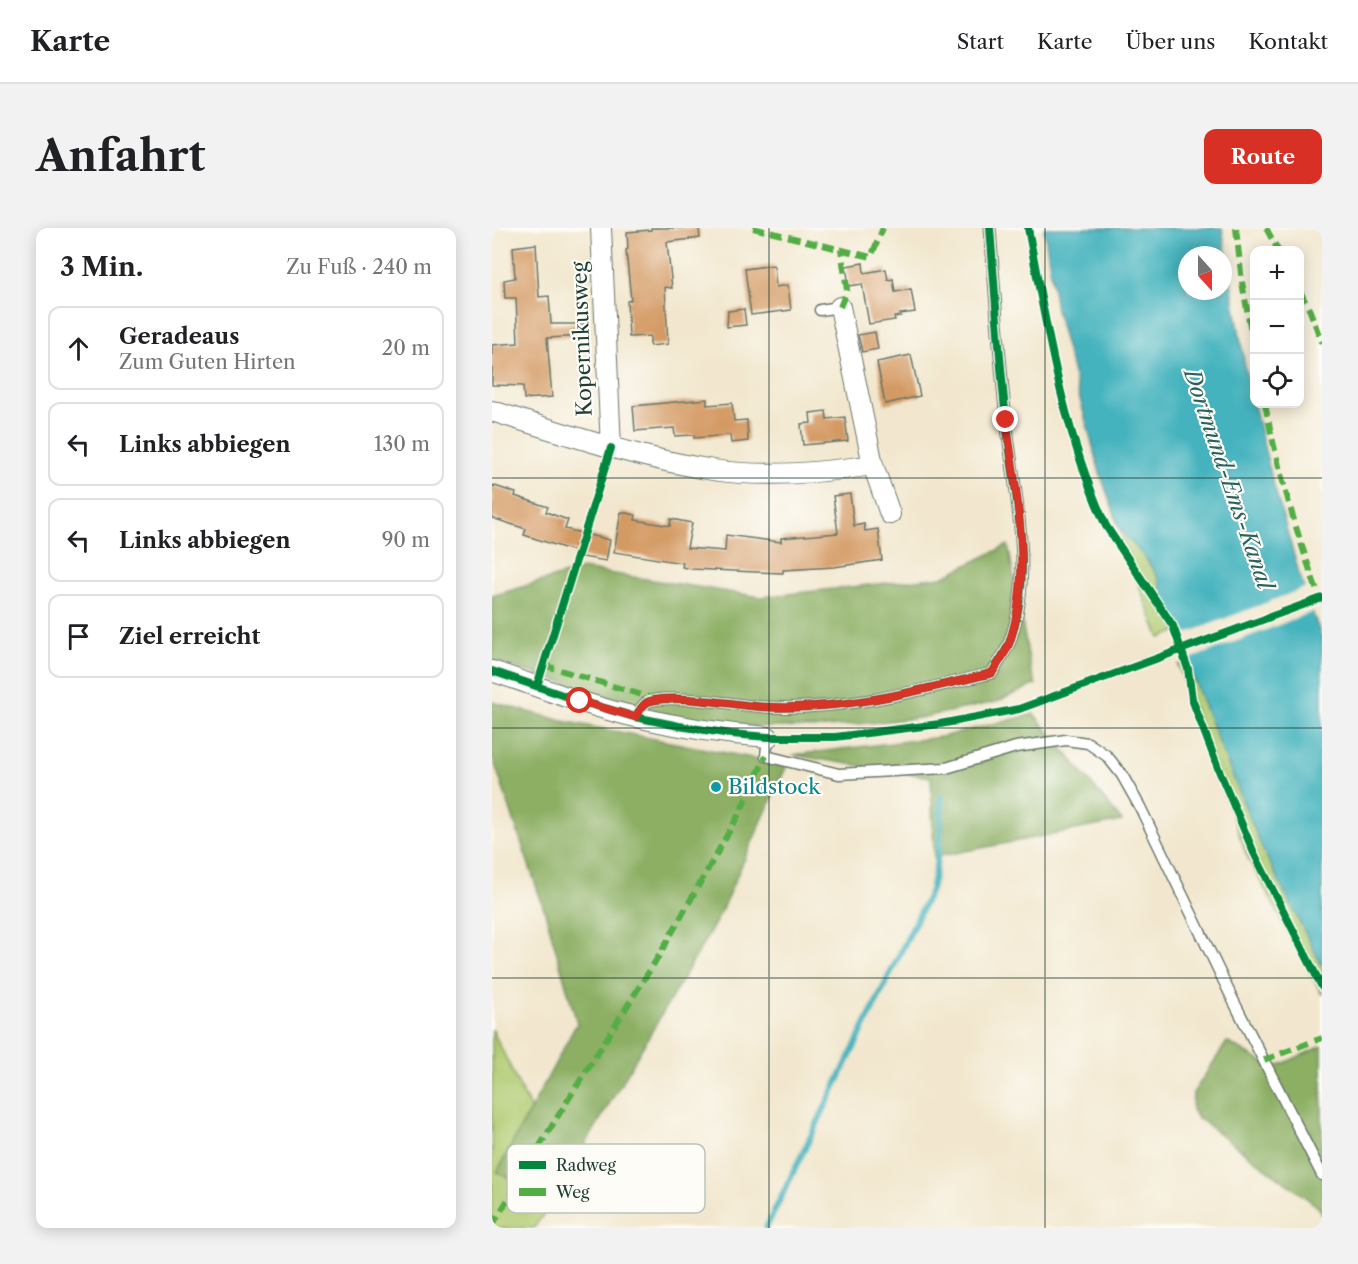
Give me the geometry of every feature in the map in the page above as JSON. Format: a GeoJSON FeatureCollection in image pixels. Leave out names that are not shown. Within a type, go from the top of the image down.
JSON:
{"type":"FeatureCollection","features":[{"type":"Feature","properties":{"kind":"street","name":"Kopernikusweg"},"geometry":{"type":"LineString","coordinates":[[601,228],[611,448]]}},
{"type":"Feature","properties":{"kind":"street"},"geometry":{"type":"LineString","coordinates":[[840,307],[873,465],[890,514]]}},
{"type":"Feature","properties":{"kind":"street"},"geometry":{"type":"LineString","coordinates":[[492,411],[611,448],[726,471],[782,474],[829,472],[873,465]]}},
{"type":"Feature","properties":{"kind":"street"},"geometry":{"type":"LineString","coordinates":[[492,671],[635,717],[721,733],[768,737]]}},
{"type":"Feature","properties":{"kind":"lane"},"geometry":{"type":"LineString","coordinates":[[635,717],[645,703],[656,699],[713,701],[765,707],[817,706],[911,693],[992,673],[1010,643],[1020,598],[1022,560],[1018,507],[1006,420],[990,228]]}},
{"type":"Feature","properties":{"kind":"lane"},"geometry":{"type":"LineString","coordinates":[[820,310],[840,307]]}},
{"type":"Feature","properties":{"kind":"lane"},"geometry":{"type":"LineString","coordinates":[[768,737],[766,756],[839,774],[946,768],[1016,747],[1066,741],[1088,743],[1107,756],[1122,775],[1140,807],[1233,1000],[1322,1175]]}},
{"type":"Feature","properties":{"kind":"green space"},"geometry":{"type":"Polygon","coordinates":[[[1115,517],[1122,530],[1156,573],[1178,631],[1160,638],[1115,517]]]}},
{"type":"Feature","properties":{"kind":"green space"},"geometry":{"type":"Polygon","coordinates":[[[1008,545],[1031,671],[1036,684],[996,702],[919,718],[818,728],[738,726],[666,714],[492,661],[492,596],[582,569],[761,597],[942,577],[1008,545]]]}},
{"type":"Feature","properties":{"kind":"green space"},"geometry":{"type":"Polygon","coordinates":[[[1188,661],[1262,848],[1322,966],[1322,995],[1246,854],[1178,665],[1188,661]]]}},
{"type":"Feature","properties":{"kind":"green space"},"geometry":{"type":"Polygon","coordinates":[[[492,702],[563,721],[787,765],[717,920],[586,1144],[512,1144],[577,1023],[545,912],[492,756],[492,702]]]}},
{"type":"Feature","properties":{"kind":"green space"},"geometry":{"type":"Polygon","coordinates":[[[1034,714],[1122,821],[934,857],[931,777],[793,755],[941,737],[1034,714]]]}},
{"type":"Feature","properties":{"kind":"green space"},"geometry":{"type":"Polygon","coordinates":[[[492,1029],[541,1131],[533,1144],[507,1144],[507,1213],[544,1213],[534,1228],[492,1228],[492,1029]]]}},
{"type":"Feature","properties":{"kind":"green space"},"geometry":{"type":"Polygon","coordinates":[[[1227,1042],[1273,1068],[1322,1046],[1322,1216],[1317,1206],[1197,1117],[1192,1110],[1193,1093],[1227,1042]]]}},
{"type":"Feature","properties":{"kind":"green space"},"geometry":{"type":"Polygon","coordinates":[[[507,1153],[507,1177],[497,1172],[507,1153]]]}},
{"type":"Feature","properties":{"kind":"water","name":"Dortmund-Ems-Kanal"},"geometry":{"type":"Polygon","coordinates":[[[1044,228],[1222,228],[1225,246],[1178,246],[1178,300],[1232,300],[1232,288],[1250,388],[1250,408],[1255,408],[1299,573],[1322,639],[1322,966],[1262,848],[1203,703],[1158,578],[1147,560],[1120,529],[1100,473],[1056,310],[1044,228]]]}},
{"type":"Feature","properties":{"kind":"pier"},"geometry":{"type":"Polygon","coordinates":[[[1307,587],[1315,611],[1185,661],[1177,637],[1307,587]]]}},
{"type":"Feature","properties":{"kind":"building"},"geometry":{"type":"Polygon","coordinates":[[[651,228],[699,228],[700,238],[667,242],[672,288],[665,287],[668,344],[650,346],[650,336],[629,337],[627,301],[631,300],[626,250],[628,249],[627,232],[651,230],[651,228]]]}},
{"type":"Feature","properties":{"kind":"building"},"geometry":{"type":"Polygon","coordinates":[[[536,244],[539,297],[549,296],[551,324],[585,324],[585,336],[547,338],[552,397],[524,399],[523,386],[492,385],[492,345],[518,343],[516,298],[505,298],[504,280],[515,278],[513,247],[536,244]]]}},
{"type":"Feature","properties":{"kind":"building"},"geometry":{"type":"Polygon","coordinates":[[[863,263],[864,273],[886,269],[888,280],[893,279],[895,292],[911,289],[915,312],[900,314],[901,316],[894,317],[895,320],[869,324],[862,284],[849,286],[846,266],[863,263]]]}},
{"type":"Feature","properties":{"kind":"building"},"geometry":{"type":"Polygon","coordinates":[[[774,265],[776,287],[788,285],[791,310],[751,315],[745,269],[774,265]]]}},
{"type":"Feature","properties":{"kind":"building"},"geometry":{"type":"Polygon","coordinates":[[[744,309],[746,325],[727,327],[728,311],[744,309]]]}},
{"type":"Feature","properties":{"kind":"building"},"geometry":{"type":"Polygon","coordinates":[[[875,332],[878,349],[862,352],[858,335],[875,332]]]}},
{"type":"Feature","properties":{"kind":"building"},"geometry":{"type":"Polygon","coordinates":[[[911,355],[920,396],[885,404],[877,362],[911,355]]]}},
{"type":"Feature","properties":{"kind":"building"},"geometry":{"type":"Polygon","coordinates":[[[707,399],[707,405],[732,403],[734,421],[747,420],[748,441],[731,443],[730,435],[694,438],[694,435],[675,436],[674,428],[635,431],[633,406],[707,399]]]}},
{"type":"Feature","properties":{"kind":"building"},"geometry":{"type":"Polygon","coordinates":[[[826,411],[827,419],[845,417],[848,441],[803,445],[801,424],[811,423],[810,413],[826,411]]]}},
{"type":"Feature","properties":{"kind":"building"},"geometry":{"type":"Polygon","coordinates":[[[492,485],[516,493],[515,496],[548,507],[546,512],[568,520],[565,529],[610,540],[606,561],[582,557],[583,554],[524,535],[526,529],[492,518],[492,485]]]}},
{"type":"Feature","properties":{"kind":"building"},"geometry":{"type":"Polygon","coordinates":[[[850,494],[854,526],[864,524],[865,531],[878,529],[882,560],[834,567],[783,570],[783,573],[692,569],[682,567],[683,563],[614,552],[621,512],[636,515],[635,520],[670,526],[671,519],[692,523],[687,548],[725,551],[726,535],[781,542],[781,538],[838,533],[833,496],[850,494]]]}},
{"type":"Feature","properties":{"kind":"waterway"},"geometry":{"type":"LineString","coordinates":[[766,1228],[931,890],[939,844],[941,797]]}},
{"type":"Feature","properties":{"kind":"marked path"},"geometry":{"type":"LineString","coordinates":[[753,228],[871,257],[883,228]]}},
{"type":"Feature","properties":{"kind":"marked path"},"geometry":{"type":"LineString","coordinates":[[1236,228],[1250,326]]}},
{"type":"Feature","properties":{"kind":"marked path"},"geometry":{"type":"LineString","coordinates":[[1266,228],[1276,246]]}},
{"type":"Feature","properties":{"kind":"marked path"},"geometry":{"type":"LineString","coordinates":[[840,307],[847,290],[841,249]]}},
{"type":"Feature","properties":{"kind":"marked path"},"geometry":{"type":"LineString","coordinates":[[1304,299],[1322,343]]}},
{"type":"Feature","properties":{"kind":"marked path"},"geometry":{"type":"LineString","coordinates":[[1266,408],[1289,504],[1321,602]]}},
{"type":"Feature","properties":{"kind":"marked path"},"geometry":{"type":"LineString","coordinates":[[543,665],[655,699]]}},
{"type":"Feature","properties":{"kind":"marked path"},"geometry":{"type":"LineString","coordinates":[[541,1144],[660,954],[739,814],[766,756]]}},
{"type":"Feature","properties":{"kind":"marked path"},"geometry":{"type":"LineString","coordinates":[[1264,1060],[1322,1038]]}},
{"type":"Feature","properties":{"kind":"marked path"},"geometry":{"type":"LineString","coordinates":[[492,1226],[507,1201]]}},
{"type":"Feature","properties":{"kind":"cycle path"},"geometry":{"type":"LineString","coordinates":[[635,717],[646,703],[655,700],[685,699],[765,707],[823,706],[880,698],[992,673],[1010,641],[1017,614],[1022,558],[997,324],[990,228]]}},
{"type":"Feature","properties":{"kind":"cycle path"},"geometry":{"type":"LineString","coordinates":[[1028,228],[1058,380],[1078,454],[1091,490],[1106,526],[1173,626],[1188,669],[1192,699],[1220,773],[1254,853],[1322,987]]}},
{"type":"Feature","properties":{"kind":"cycle path"},"geometry":{"type":"LineString","coordinates":[[537,686],[611,448]]}},
{"type":"Feature","properties":{"kind":"cycle path"},"geometry":{"type":"LineString","coordinates":[[492,671],[580,701],[635,717],[679,726],[768,737],[835,737],[940,724],[1019,709],[1322,598]]}},
{"type":"Feature","properties":{"kind":"place","name":"Bildstock"},"geometry":{"type":"Point","coordinates":[716,787]}},
{"type":"Feature","properties":{"kind":"route"},"geometry":{"type":"LineString","coordinates":[[580,701],[635,717],[645,703],[656,699],[713,701],[765,707],[817,706],[911,693],[992,673],[1010,643],[1020,598],[1022,560],[1018,507],[1006,420]]}}]}
